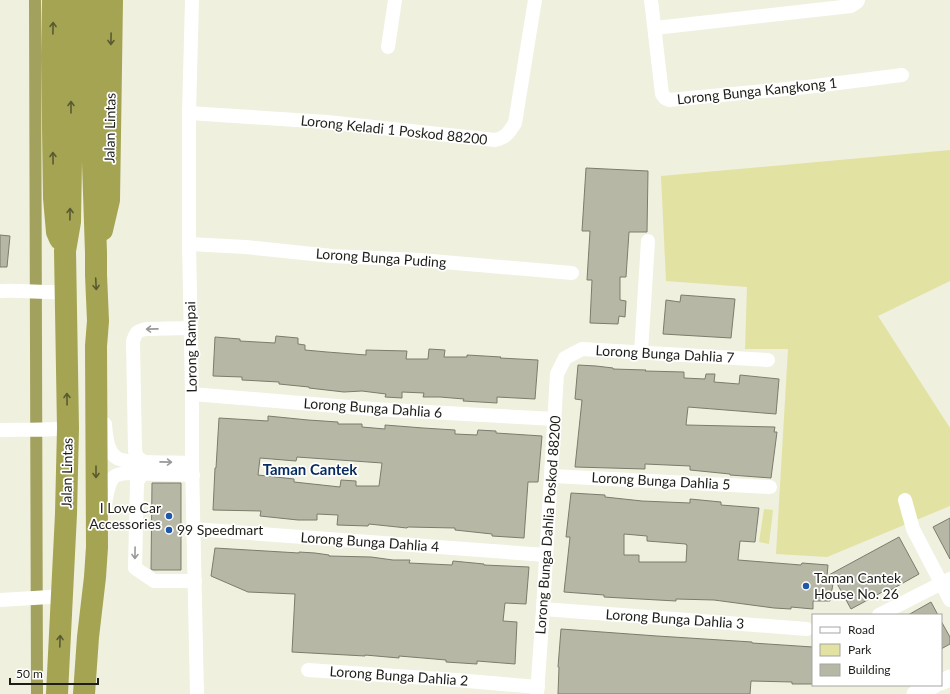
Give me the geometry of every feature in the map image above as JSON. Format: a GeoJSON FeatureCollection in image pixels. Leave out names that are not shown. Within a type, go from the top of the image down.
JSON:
{"type":"FeatureCollection","features":[{"type":"Feature","properties":{"kind":"highway","name":"Jalan Lintas"},"geometry":{"type":"LineString","coordinates":[[53,0],[52,58],[54,198],[57,232],[65,251]]}},
{"type":"Feature","properties":{"kind":"highway","name":"Jalan Lintas"},"geometry":{"type":"LineString","coordinates":[[57,694],[56,595],[66,514],[59,429],[56,292],[70,222],[72,160],[71,0]]}},
{"type":"Feature","properties":{"kind":"highway","name":"Jalan Lintas"},"geometry":{"type":"LineString","coordinates":[[92,0],[92,133],[98,321],[96,346],[95,578],[97,617],[94,694]]}},
{"type":"Feature","properties":{"kind":"highway","name":"Jalan Lintas"},"geometry":{"type":"LineString","coordinates":[[96,253],[110,200],[112,0]]}},
{"type":"Feature","properties":{"kind":"highway","name":"Jalan Lintas"},"geometry":{"type":"LineString","coordinates":[[84,694],[88,637],[95,578]]}},
{"type":"Feature","properties":{"kind":"street","name":"Lorong Rampai"},"geometry":{"type":"LineString","coordinates":[[192,0],[189,113],[192,469],[197,694]]}},
{"type":"Feature","properties":{"kind":"street"},"geometry":{"type":"LineString","coordinates":[[388,47],[395,0]]}},
{"type":"Feature","properties":{"kind":"street","name":"Lorong Keladi 1 Poskod 88200"},"geometry":{"type":"LineString","coordinates":[[189,113],[327,122],[495,140],[502,138],[508,134],[515,123],[535,0]]}},
{"type":"Feature","properties":{"kind":"street","name":"Lorong Bunga Kangkong 1"},"geometry":{"type":"LineString","coordinates":[[651,0],[662,94],[665,98],[670,100],[902,75]]}},
{"type":"Feature","properties":{"kind":"street"},"geometry":{"type":"LineString","coordinates":[[655,28],[851,6],[858,0]]}},
{"type":"Feature","properties":{"kind":"street"},"geometry":{"type":"LineString","coordinates":[[641,352],[648,241]]}},
{"type":"Feature","properties":{"kind":"street","name":"Lorong Bunga Puding"},"geometry":{"type":"LineString","coordinates":[[190,244],[246,247],[332,256],[420,260],[572,274]]}},
{"type":"Feature","properties":{"kind":"street"},"geometry":{"type":"LineString","coordinates":[[0,291],[16,290],[56,292]]}},
{"type":"Feature","properties":{"kind":"street"},"geometry":{"type":"LineString","coordinates":[[143,468],[135,451],[133,341],[139,330],[192,328]]}},
{"type":"Feature","properties":{"kind":"street"},"geometry":{"type":"LineString","coordinates":[[96,346],[105,431],[111,452],[117,458],[143,468]]}},
{"type":"Feature","properties":{"kind":"street","name":"Lorong Bunga Dahlia 7"},"geometry":{"type":"LineString","coordinates":[[565,358],[582,349],[768,360]]}},
{"type":"Feature","properties":{"kind":"street","name":"Lorong Bunga Dahlia Poskod 88200"},"geometry":{"type":"LineString","coordinates":[[538,690],[557,374],[565,358]]}},
{"type":"Feature","properties":{"kind":"street","name":"Lorong Bunga Dahlia 6"},"geometry":{"type":"LineString","coordinates":[[192,394],[373,409],[555,419]]}},
{"type":"Feature","properties":{"kind":"street"},"geometry":{"type":"LineString","coordinates":[[0,430],[59,429]]}},
{"type":"Feature","properties":{"kind":"street"},"geometry":{"type":"LineString","coordinates":[[143,468],[137,482],[135,568],[154,581],[195,581]]}},
{"type":"Feature","properties":{"kind":"street"},"geometry":{"type":"LineString","coordinates":[[96,547],[103,522],[105,505],[111,480],[116,476],[143,468],[192,469]]}},
{"type":"Feature","properties":{"kind":"street","name":"Lorong Bunga Dahlia 5"},"geometry":{"type":"LineString","coordinates":[[552,476],[770,487]]}},
{"type":"Feature","properties":{"kind":"street"},"geometry":{"type":"LineString","coordinates":[[905,500],[913,529],[946,581],[950,600]]}},
{"type":"Feature","properties":{"kind":"street","name":"Lorong Bunga Dahlia 4"},"geometry":{"type":"LineString","coordinates":[[194,529],[546,555]]}},
{"type":"Feature","properties":{"kind":"street"},"geometry":{"type":"LineString","coordinates":[[881,614],[946,581]]}},
{"type":"Feature","properties":{"kind":"street"},"geometry":{"type":"LineString","coordinates":[[0,600],[25,599],[56,595]]}},
{"type":"Feature","properties":{"kind":"street","name":"Lorong Bunga Dahlia 3"},"geometry":{"type":"LineString","coordinates":[[544,609],[807,629]]}},
{"type":"Feature","properties":{"kind":"street","name":"Lorong Bunga Dahlia 2"},"geometry":{"type":"LineString","coordinates":[[308,670],[456,680],[538,690]]}},
{"type":"Feature","properties":{"kind":"street"},"geometry":{"type":"LineString","coordinates":[[915,694],[932,686]]}},
{"type":"Feature","properties":{"kind":"green space"},"geometry":{"type":"Polygon","coordinates":[[[950,150],[950,281],[878,316],[950,428],[950,506],[827,557],[776,554],[788,349],[745,349],[747,287],[666,281],[661,176],[950,150]]]}},
{"type":"Feature","properties":{"kind":"green space"},"geometry":{"type":"Polygon","coordinates":[[[764,509],[773,510],[769,544],[759,542],[764,509]]]}},
{"type":"Feature","properties":{"kind":"building"},"geometry":{"type":"Polygon","coordinates":[[[586,168],[648,171],[647,232],[629,232],[626,277],[620,277],[620,300],[626,301],[625,317],[619,316],[618,324],[590,323],[592,280],[587,280],[590,231],[582,231],[586,168]]]}},
{"type":"Feature","properties":{"kind":"building"},"geometry":{"type":"Polygon","coordinates":[[[0,235],[10,236],[7,267],[0,267],[0,235]]]}},
{"type":"Feature","properties":{"kind":"building"},"geometry":{"type":"Polygon","coordinates":[[[681,295],[735,299],[731,338],[663,334],[666,300],[680,302],[681,295]]]}},
{"type":"Feature","properties":{"kind":"building"},"geometry":{"type":"Polygon","coordinates":[[[276,336],[298,338],[298,344],[305,345],[305,350],[366,355],[366,350],[407,351],[406,359],[428,359],[429,349],[445,350],[444,357],[467,357],[467,355],[538,360],[535,399],[497,397],[497,403],[463,401],[464,399],[440,397],[423,397],[424,393],[402,392],[402,398],[385,397],[386,394],[362,391],[344,392],[279,384],[279,382],[242,380],[242,377],[213,376],[215,337],[240,339],[240,341],[275,343],[276,336]]]}},
{"type":"Feature","properties":{"kind":"building"},"geometry":{"type":"Polygon","coordinates":[[[578,365],[613,369],[684,372],[684,378],[705,379],[706,374],[715,374],[714,382],[739,384],[740,375],[779,379],[776,414],[688,407],[686,425],[775,427],[774,432],[777,432],[771,478],[690,470],[690,466],[645,464],[645,469],[575,467],[582,400],[575,399],[578,365]]]}},
{"type":"Feature","properties":{"kind":"building"},"geometry":{"type":"Polygon","coordinates":[[[268,416],[338,422],[338,424],[362,424],[362,427],[385,429],[385,425],[455,430],[455,434],[477,435],[478,430],[496,431],[496,433],[542,436],[538,482],[528,482],[524,538],[492,536],[492,534],[455,530],[455,528],[407,528],[369,524],[368,526],[337,525],[338,515],[317,514],[317,520],[298,520],[260,516],[261,511],[213,510],[219,418],[268,421],[268,416]],[[297,457],[296,461],[260,458],[258,475],[294,479],[294,482],[340,487],[341,480],[356,481],[356,486],[379,486],[382,463],[297,457]]]}},
{"type":"Feature","properties":{"kind":"building"},"geometry":{"type":"Polygon","coordinates":[[[152,483],[181,483],[181,570],[151,569],[152,483]]]}},
{"type":"Feature","properties":{"kind":"building"},"geometry":{"type":"Polygon","coordinates":[[[571,493],[605,495],[605,497],[642,501],[690,503],[690,499],[721,502],[721,505],[759,508],[755,542],[740,541],[738,560],[801,565],[802,563],[828,565],[827,576],[899,537],[919,574],[887,592],[886,590],[851,609],[834,578],[830,601],[813,601],[813,609],[791,607],[791,609],[774,608],[714,600],[676,599],[676,601],[604,597],[604,595],[564,592],[570,537],[566,537],[571,493]],[[624,534],[624,555],[639,555],[639,562],[686,562],[686,544],[647,541],[647,536],[624,534]]]}},
{"type":"Feature","properties":{"kind":"building"},"geometry":{"type":"Polygon","coordinates":[[[950,518],[950,559],[933,527],[950,518]]]}},
{"type":"Feature","properties":{"kind":"building"},"geometry":{"type":"Polygon","coordinates":[[[215,548],[410,560],[409,563],[452,565],[453,561],[484,565],[529,567],[526,604],[505,603],[503,621],[517,622],[515,664],[477,661],[477,664],[399,656],[399,658],[292,652],[295,594],[248,592],[211,576],[215,548]]]}},
{"type":"Feature","properties":{"kind":"building"},"geometry":{"type":"Polygon","coordinates":[[[931,602],[937,614],[910,614],[931,602]]]}},
{"type":"Feature","properties":{"kind":"building"},"geometry":{"type":"Polygon","coordinates":[[[942,623],[950,637],[950,644],[942,648],[942,623]]]}},
{"type":"Feature","properties":{"kind":"building"},"geometry":{"type":"Polygon","coordinates":[[[561,629],[812,647],[812,684],[751,681],[750,694],[558,694],[558,667],[561,629]]]}},
{"type":"Feature","properties":{"kind":"waterway"},"geometry":{"type":"LineString","coordinates":[[35,0],[37,694]]}},
{"type":"Feature","properties":{"kind":"place","name":"I Love Car Accessories"},"geometry":{"type":"Point","coordinates":[169,516]}},
{"type":"Feature","properties":{"kind":"place","name":"99 Speedmart"},"geometry":{"type":"Point","coordinates":[169,530]}},
{"type":"Feature","properties":{"kind":"place","name":"Taman Cantek House No. 26"},"geometry":{"type":"Point","coordinates":[806,586]}},
{"type":"Feature","properties":{"kind":"district","name":"Taman Cantek"},"geometry":{"type":"Point","coordinates":[310,470]}}]}
